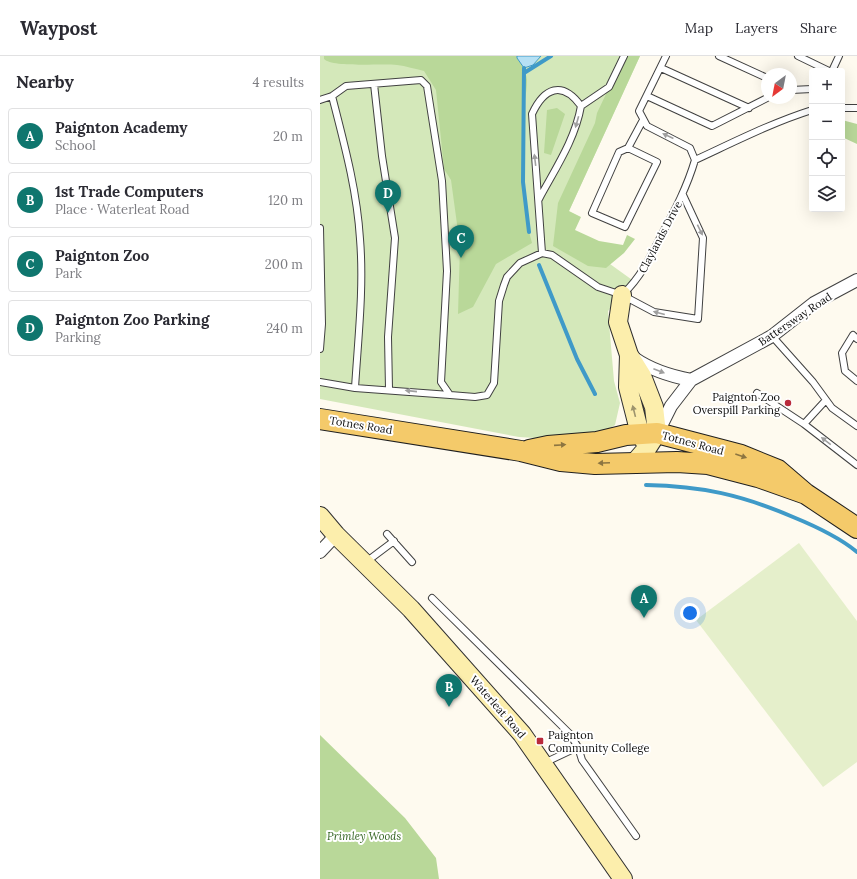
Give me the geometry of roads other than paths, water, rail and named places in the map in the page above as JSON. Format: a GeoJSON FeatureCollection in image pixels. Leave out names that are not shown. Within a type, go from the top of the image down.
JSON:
{"type":"FeatureCollection","features":[{"type":"Feature","properties":{"kind":"main road","name":"Totnes Road"},"geometry":{"type":"LineString","coordinates":[[320,419],[521,451],[560,461],[595,464],[671,462],[708,464],[758,477],[806,494]]}},
{"type":"Feature","properties":{"kind":"main road","name":"Totnes Road"},"geometry":{"type":"LineString","coordinates":[[521,451],[548,446],[597,442],[626,435],[741,455],[778,470],[806,494],[857,528]]}},
{"type":"Feature","properties":{"kind":"street","name":"Battersway Road"},"geometry":{"type":"LineString","coordinates":[[648,438],[691,380],[772,336],[814,303],[857,280]]}},
{"type":"Feature","properties":{"kind":"street"},"geometry":{"type":"LineString","coordinates":[[622,295],[618,322],[629,355],[628,387],[655,454],[671,462]]}},
{"type":"Feature","properties":{"kind":"street"},"geometry":{"type":"LineString","coordinates":[[629,355],[654,370],[674,377],[691,380]]}},
{"type":"Feature","properties":{"kind":"street"},"geometry":{"type":"LineString","coordinates":[[635,462],[648,438]]}},
{"type":"Feature","properties":{"kind":"street","name":"Waterleat Road"},"geometry":{"type":"LineString","coordinates":[[320,516],[336,535],[411,609],[522,734],[623,879]]}},
{"type":"Feature","properties":{"kind":"street"},"geometry":{"type":"LineString","coordinates":[[320,552],[336,535]]}},
{"type":"Feature","properties":{"kind":"lane"},"geometry":{"type":"LineString","coordinates":[[539,199],[572,137],[581,106],[609,86],[624,56]]}},
{"type":"Feature","properties":{"kind":"lane"},"geometry":{"type":"LineString","coordinates":[[666,56],[639,111],[647,126],[690,148],[695,160],[757,130],[809,111]]}},
{"type":"Feature","properties":{"kind":"lane"},"geometry":{"type":"LineString","coordinates":[[719,56],[761,75]]}},
{"type":"Feature","properties":{"kind":"lane"},"geometry":{"type":"LineString","coordinates":[[798,56],[824,68]]}},
{"type":"Feature","properties":{"kind":"lane"},"geometry":{"type":"LineString","coordinates":[[832,68],[839,56]]}},
{"type":"Feature","properties":{"kind":"lane"},"geometry":{"type":"LineString","coordinates":[[660,68],[748,108]]}},
{"type":"Feature","properties":{"kind":"lane"},"geometry":{"type":"LineString","coordinates":[[320,100],[332,96],[346,86],[421,80],[427,86],[442,181],[447,271],[441,382],[450,395]]}},
{"type":"Feature","properties":{"kind":"lane"},"geometry":{"type":"LineString","coordinates":[[374,84],[382,156],[395,238],[388,337],[389,389]]}},
{"type":"Feature","properties":{"kind":"lane"},"geometry":{"type":"LineString","coordinates":[[542,254],[539,199],[533,146],[532,114],[542,98],[555,90],[562,89],[573,95],[581,106]]}},
{"type":"Feature","properties":{"kind":"lane"},"geometry":{"type":"LineString","coordinates":[[797,90],[809,89]]}},
{"type":"Feature","properties":{"kind":"lane"},"geometry":{"type":"LineString","coordinates":[[332,96],[348,159],[360,239],[360,317],[355,388]]}},
{"type":"Feature","properties":{"kind":"lane"},"geometry":{"type":"LineString","coordinates":[[647,96],[712,126],[761,101]]}},
{"type":"Feature","properties":{"kind":"lane"},"geometry":{"type":"LineString","coordinates":[[845,108],[857,108]]}},
{"type":"Feature","properties":{"kind":"lane"},"geometry":{"type":"LineString","coordinates":[[628,148],[657,162],[625,227],[592,213],[619,152],[628,148],[643,120]]}},
{"type":"Feature","properties":{"kind":"lane","name":"Claylands Drive"},"geometry":{"type":"LineString","coordinates":[[622,295],[635,282],[645,267],[683,195],[695,160]]}},
{"type":"Feature","properties":{"kind":"lane"},"geometry":{"type":"LineString","coordinates":[[320,382],[355,388],[389,389],[476,397],[487,395],[494,383],[500,301],[507,277],[520,263],[542,254],[552,255],[598,287],[622,295],[654,312],[698,319],[703,238],[683,195]]}},
{"type":"Feature","properties":{"kind":"lane"},"geometry":{"type":"LineString","coordinates":[[320,228],[322,324],[320,349]]}},
{"type":"Feature","properties":{"kind":"lane"},"geometry":{"type":"LineString","coordinates":[[857,339],[853,335],[842,353],[845,371],[857,381]]}},
{"type":"Feature","properties":{"kind":"lane"},"geometry":{"type":"LineString","coordinates":[[772,336],[813,382],[832,408],[857,426]]}},
{"type":"Feature","properties":{"kind":"lane"},"geometry":{"type":"LineString","coordinates":[[757,393],[804,424],[857,465]]}},
{"type":"Feature","properties":{"kind":"lane"},"geometry":{"type":"LineString","coordinates":[[804,424],[826,400]]}},
{"type":"Feature","properties":{"kind":"lane"},"geometry":{"type":"LineString","coordinates":[[388,534],[412,562]]}},
{"type":"Feature","properties":{"kind":"lane"},"geometry":{"type":"LineString","coordinates":[[365,563],[394,541]]}},
{"type":"Feature","properties":{"kind":"lane"},"geometry":{"type":"LineString","coordinates":[[432,598],[569,733],[578,747],[582,760],[636,836]]}},
{"type":"Feature","properties":{"kind":"lane"},"geometry":{"type":"LineString","coordinates":[[543,764],[578,747]]}},
{"type":"Feature","properties":{"kind":"water"},"geometry":{"type":"Polygon","coordinates":[[[517,56],[541,56],[533,65],[524,68],[517,56]]]}},
{"type":"Feature","properties":{"kind":"waterway"},"geometry":{"type":"LineString","coordinates":[[524,73],[551,56]]}},
{"type":"Feature","properties":{"kind":"waterway"},"geometry":{"type":"LineString","coordinates":[[524,68],[523,182],[529,232]]}},
{"type":"Feature","properties":{"kind":"waterway"},"geometry":{"type":"LineString","coordinates":[[539,265],[577,359],[595,394]]}},
{"type":"Feature","properties":{"kind":"waterway"},"geometry":{"type":"LineString","coordinates":[[646,485],[685,487],[739,497],[801,520],[835,537],[857,552]]}},
{"type":"Feature","properties":{"kind":"place","name":"Paignton Zoo Parking"},"geometry":{"type":"Point","coordinates":[388,213]}},
{"type":"Feature","properties":{"kind":"place","name":"Paignton Zoo"},"geometry":{"type":"Point","coordinates":[461,258]}},
{"type":"Feature","properties":{"kind":"place","name":"Paignton Zoo Overspill Parking"},"geometry":{"type":"Point","coordinates":[788,403]}},
{"type":"Feature","properties":{"kind":"place","name":"Paignton Academy"},"geometry":{"type":"Point","coordinates":[644,618]}},
{"type":"Feature","properties":{"kind":"place","name":"1st Trade Computers"},"geometry":{"type":"Point","coordinates":[449,707]}},
{"type":"Feature","properties":{"kind":"place","name":"Paignton Community College"},"geometry":{"type":"Point","coordinates":[540,741]}},
{"type":"Feature","properties":{"kind":"park label","name":"Primley Woods"},"geometry":{"type":"Point","coordinates":[364,836]}}]}
